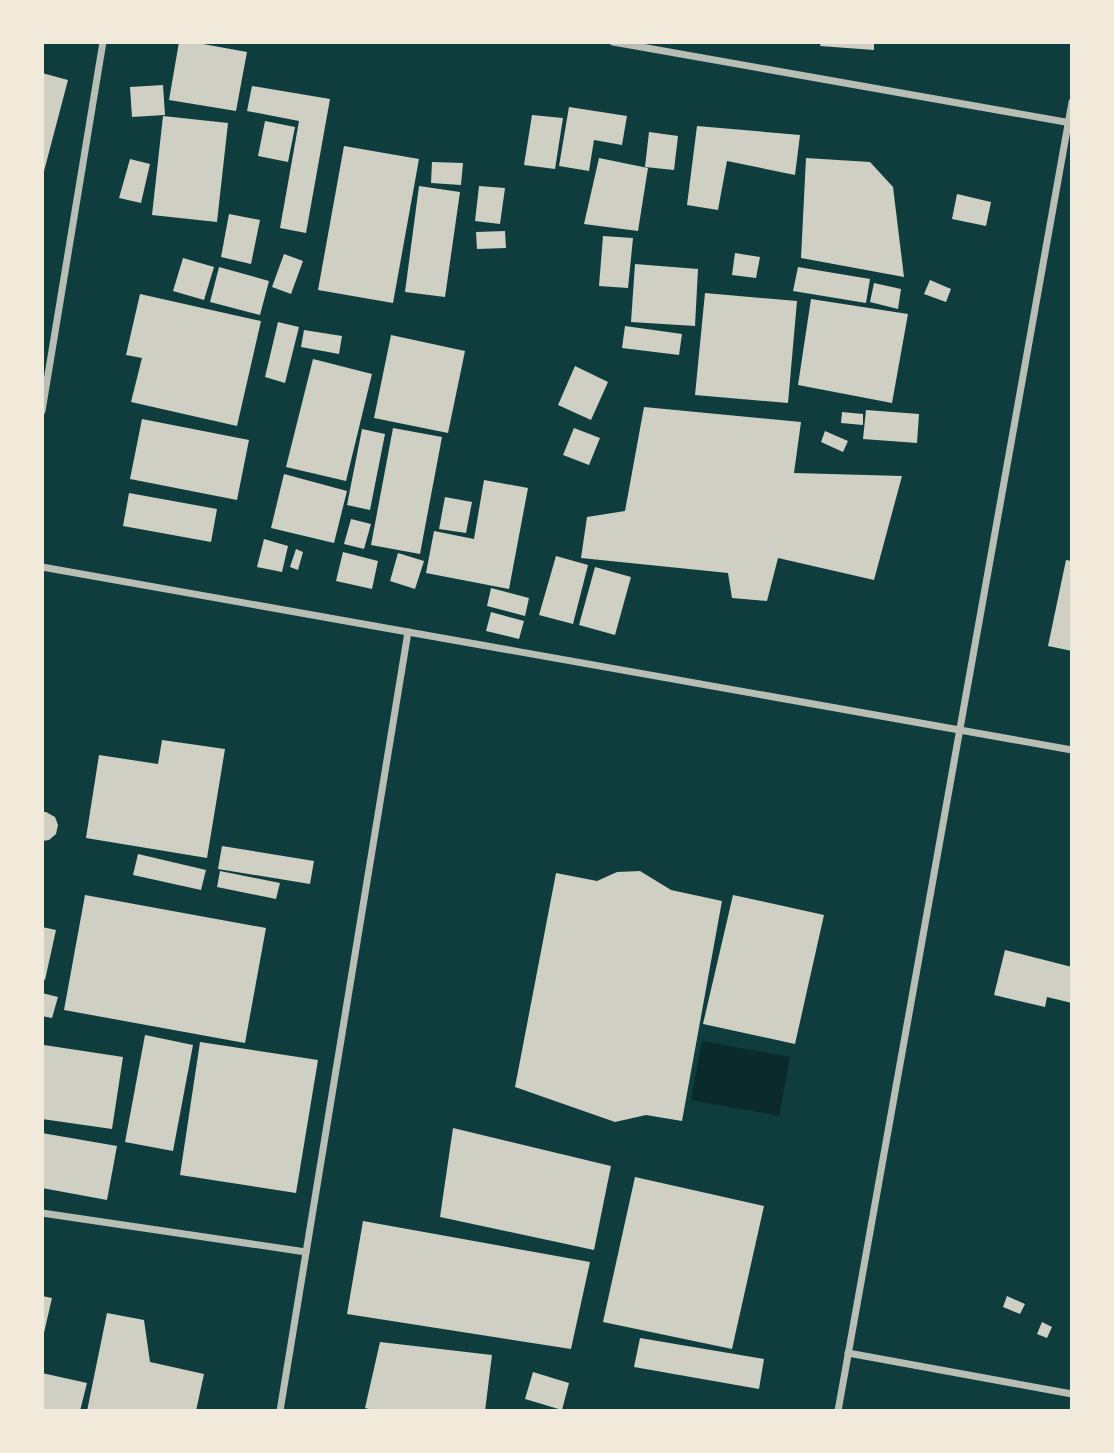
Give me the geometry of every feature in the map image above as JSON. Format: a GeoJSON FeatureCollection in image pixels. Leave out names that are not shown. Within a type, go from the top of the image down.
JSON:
{"type":"FeatureCollection","features":[{"type":"Feature","properties":{"kind":"street"},"geometry":{"type":"LineString","coordinates":[[42,411],[103,42]]}},
{"type":"Feature","properties":{"kind":"street"},"geometry":{"type":"LineString","coordinates":[[614,42],[1070,123]]}},
{"type":"Feature","properties":{"kind":"street"},"geometry":{"type":"LineString","coordinates":[[838,1411],[1072,102]]}},
{"type":"Feature","properties":{"kind":"street"},"geometry":{"type":"LineString","coordinates":[[42,567],[1072,750]]}},
{"type":"Feature","properties":{"kind":"street"},"geometry":{"type":"LineString","coordinates":[[280,1411],[408,632]]}},
{"type":"Feature","properties":{"kind":"street"},"geometry":{"type":"LineString","coordinates":[[42,1213],[306,1252]]}},
{"type":"Feature","properties":{"kind":"street"},"geometry":{"type":"LineString","coordinates":[[848,1353],[1072,1394]]}},
{"type":"Feature","properties":{"kind":"water"},"geometry":{"type":"Polygon","coordinates":[[[702,1041],[790,1057],[779,1116],[691,1100],[702,1041]]]}},
{"type":"Feature","properties":{"kind":"building"},"geometry":{"type":"Polygon","coordinates":[[[179,42],[247,52],[236,111],[169,100],[179,42]]]}},
{"type":"Feature","properties":{"kind":"building"},"geometry":{"type":"Polygon","coordinates":[[[821,42],[874,42],[874,50],[820,46],[821,42]]]}},
{"type":"Feature","properties":{"kind":"building"},"geometry":{"type":"Polygon","coordinates":[[[42,73],[68,80],[43,175],[42,174],[42,73]]]}},
{"type":"Feature","properties":{"kind":"building"},"geometry":{"type":"Polygon","coordinates":[[[163,85],[165,115],[132,117],[130,87],[163,85]]]}},
{"type":"Feature","properties":{"kind":"building"},"geometry":{"type":"Polygon","coordinates":[[[252,86],[330,99],[306,233],[280,228],[299,121],[247,111],[252,86]]]}},
{"type":"Feature","properties":{"kind":"building"},"geometry":{"type":"Polygon","coordinates":[[[569,107],[627,116],[622,145],[594,140],[589,171],[559,166],[569,107]]]}},
{"type":"Feature","properties":{"kind":"building"},"geometry":{"type":"Polygon","coordinates":[[[532,115],[563,118],[555,169],[524,165],[532,115]]]}},
{"type":"Feature","properties":{"kind":"building"},"geometry":{"type":"Polygon","coordinates":[[[163,116],[228,123],[217,222],[152,215],[163,116]]]}},
{"type":"Feature","properties":{"kind":"building"},"geometry":{"type":"Polygon","coordinates":[[[265,121],[295,127],[288,162],[258,156],[265,121]]]}},
{"type":"Feature","properties":{"kind":"building"},"geometry":{"type":"Polygon","coordinates":[[[697,126],[800,135],[795,175],[727,161],[718,210],[687,205],[697,126]]]}},
{"type":"Feature","properties":{"kind":"building"},"geometry":{"type":"Polygon","coordinates":[[[649,132],[678,136],[674,170],[645,167],[649,132]]]}},
{"type":"Feature","properties":{"kind":"building"},"geometry":{"type":"Polygon","coordinates":[[[344,146],[419,159],[393,303],[318,290],[344,146]]]}},
{"type":"Feature","properties":{"kind":"building"},"geometry":{"type":"Polygon","coordinates":[[[599,158],[648,168],[638,231],[584,224],[599,158]]]}},
{"type":"Feature","properties":{"kind":"building"},"geometry":{"type":"Polygon","coordinates":[[[806,158],[870,162],[893,187],[904,277],[801,258],[806,158]]]}},
{"type":"Feature","properties":{"kind":"building"},"geometry":{"type":"Polygon","coordinates":[[[130,159],[150,164],[141,203],[119,198],[130,159]]]}},
{"type":"Feature","properties":{"kind":"building"},"geometry":{"type":"Polygon","coordinates":[[[432,162],[463,163],[461,185],[431,183],[432,162]]]}},
{"type":"Feature","properties":{"kind":"building"},"geometry":{"type":"Polygon","coordinates":[[[419,186],[460,192],[445,297],[405,292],[419,186]]]}},
{"type":"Feature","properties":{"kind":"building"},"geometry":{"type":"Polygon","coordinates":[[[479,186],[505,188],[500,224],[475,221],[479,186]]]}},
{"type":"Feature","properties":{"kind":"building"},"geometry":{"type":"Polygon","coordinates":[[[957,194],[991,202],[986,226],[952,219],[957,194]]]}},
{"type":"Feature","properties":{"kind":"building"},"geometry":{"type":"Polygon","coordinates":[[[229,214],[260,220],[251,264],[221,257],[229,214]]]}},
{"type":"Feature","properties":{"kind":"building"},"geometry":{"type":"Polygon","coordinates":[[[505,231],[506,248],[477,249],[476,232],[505,231]]]}},
{"type":"Feature","properties":{"kind":"building"},"geometry":{"type":"Polygon","coordinates":[[[603,236],[633,238],[628,288],[599,286],[603,236]]]}},
{"type":"Feature","properties":{"kind":"building"},"geometry":{"type":"Polygon","coordinates":[[[735,253],[760,257],[756,278],[732,275],[735,253]]]}},
{"type":"Feature","properties":{"kind":"building"},"geometry":{"type":"Polygon","coordinates":[[[284,254],[303,261],[291,294],[272,287],[284,254]]]}},
{"type":"Feature","properties":{"kind":"building"},"geometry":{"type":"Polygon","coordinates":[[[183,258],[214,267],[204,300],[173,291],[183,258]]]}},
{"type":"Feature","properties":{"kind":"building"},"geometry":{"type":"Polygon","coordinates":[[[635,264],[698,269],[695,326],[631,322],[635,264]]]}},
{"type":"Feature","properties":{"kind":"building"},"geometry":{"type":"Polygon","coordinates":[[[219,267],[269,281],[260,315],[210,302],[219,267]]]}},
{"type":"Feature","properties":{"kind":"building"},"geometry":{"type":"Polygon","coordinates":[[[798,267],[870,279],[866,303],[793,291],[798,267]]]}},
{"type":"Feature","properties":{"kind":"building"},"geometry":{"type":"Polygon","coordinates":[[[930,280],[951,289],[946,302],[924,294],[930,280]]]}},
{"type":"Feature","properties":{"kind":"building"},"geometry":{"type":"Polygon","coordinates":[[[874,283],[901,289],[898,309],[870,302],[874,283]]]}},
{"type":"Feature","properties":{"kind":"building"},"geometry":{"type":"Polygon","coordinates":[[[705,293],[797,301],[788,403],[695,395],[705,293]]]}},
{"type":"Feature","properties":{"kind":"building"},"geometry":{"type":"Polygon","coordinates":[[[140,294],[261,321],[237,426],[131,402],[142,358],[126,355],[140,294]]]}},
{"type":"Feature","properties":{"kind":"building"},"geometry":{"type":"Polygon","coordinates":[[[811,299],[908,314],[892,403],[798,385],[811,299]]]}},
{"type":"Feature","properties":{"kind":"building"},"geometry":{"type":"Polygon","coordinates":[[[278,322],[299,327],[285,383],[265,377],[278,322]]]}},
{"type":"Feature","properties":{"kind":"building"},"geometry":{"type":"Polygon","coordinates":[[[625,326],[682,334],[679,355],[622,348],[625,326]]]}},
{"type":"Feature","properties":{"kind":"building"},"geometry":{"type":"Polygon","coordinates":[[[304,330],[342,336],[339,354],[301,347],[304,330]]]}},
{"type":"Feature","properties":{"kind":"building"},"geometry":{"type":"Polygon","coordinates":[[[391,335],[465,351],[448,433],[374,418],[391,335]]]}},
{"type":"Feature","properties":{"kind":"building"},"geometry":{"type":"Polygon","coordinates":[[[313,359],[372,374],[346,481],[286,467],[313,359]]]}},
{"type":"Feature","properties":{"kind":"building"},"geometry":{"type":"Polygon","coordinates":[[[575,366],[608,382],[591,420],[558,405],[575,366]]]}},
{"type":"Feature","properties":{"kind":"building"},"geometry":{"type":"Polygon","coordinates":[[[644,407],[801,422],[794,473],[902,476],[874,580],[778,558],[767,601],[732,598],[728,573],[581,558],[587,517],[625,511],[644,407]]]}},
{"type":"Feature","properties":{"kind":"building"},"geometry":{"type":"Polygon","coordinates":[[[866,410],[919,414],[917,443],[863,439],[866,410]]]}},
{"type":"Feature","properties":{"kind":"building"},"geometry":{"type":"Polygon","coordinates":[[[842,412],[863,414],[863,425],[841,423],[842,412]]]}},
{"type":"Feature","properties":{"kind":"building"},"geometry":{"type":"Polygon","coordinates":[[[142,419],[249,440],[237,500],[130,479],[142,419]]]}},
{"type":"Feature","properties":{"kind":"building"},"geometry":{"type":"Polygon","coordinates":[[[393,428],[442,437],[420,554],[371,545],[393,428]]]}},
{"type":"Feature","properties":{"kind":"building"},"geometry":{"type":"Polygon","coordinates":[[[574,428],[600,438],[589,465],[563,455],[574,428]]]}},
{"type":"Feature","properties":{"kind":"building"},"geometry":{"type":"Polygon","coordinates":[[[362,429],[385,434],[370,510],[347,505],[362,429]]]}},
{"type":"Feature","properties":{"kind":"building"},"geometry":{"type":"Polygon","coordinates":[[[825,431],[848,441],[843,452],[821,442],[825,431]]]}},
{"type":"Feature","properties":{"kind":"building"},"geometry":{"type":"Polygon","coordinates":[[[284,474],[347,491],[334,543],[271,528],[284,474]]]}},
{"type":"Feature","properties":{"kind":"building"},"geometry":{"type":"Polygon","coordinates":[[[484,480],[528,488],[509,589],[426,573],[434,531],[474,539],[484,480]]]}},
{"type":"Feature","properties":{"kind":"building"},"geometry":{"type":"Polygon","coordinates":[[[129,493],[217,509],[211,542],[123,526],[129,493]]]}},
{"type":"Feature","properties":{"kind":"building"},"geometry":{"type":"Polygon","coordinates":[[[445,497],[472,502],[466,533],[439,529],[445,497]]]}},
{"type":"Feature","properties":{"kind":"building"},"geometry":{"type":"Polygon","coordinates":[[[351,519],[371,524],[364,549],[344,544],[351,519]]]}},
{"type":"Feature","properties":{"kind":"building"},"geometry":{"type":"Polygon","coordinates":[[[264,539],[288,546],[282,572],[257,567],[264,539]]]}},
{"type":"Feature","properties":{"kind":"building"},"geometry":{"type":"Polygon","coordinates":[[[296,549],[303,552],[298,570],[290,567],[296,549]]]}},
{"type":"Feature","properties":{"kind":"building"},"geometry":{"type":"Polygon","coordinates":[[[343,552],[378,561],[372,589],[336,581],[343,552]]]}},
{"type":"Feature","properties":{"kind":"building"},"geometry":{"type":"Polygon","coordinates":[[[398,553],[424,561],[415,589],[390,581],[398,553]]]}},
{"type":"Feature","properties":{"kind":"building"},"geometry":{"type":"Polygon","coordinates":[[[556,556],[588,565],[573,624],[539,615],[556,556]]]}},
{"type":"Feature","properties":{"kind":"building"},"geometry":{"type":"Polygon","coordinates":[[[1066,560],[1072,561],[1072,651],[1048,646],[1066,560]]]}},
{"type":"Feature","properties":{"kind":"building"},"geometry":{"type":"Polygon","coordinates":[[[595,567],[631,577],[615,635],[579,625],[595,567]]]}},
{"type":"Feature","properties":{"kind":"building"},"geometry":{"type":"Polygon","coordinates":[[[491,588],[529,598],[525,616],[487,606],[491,588]]]}},
{"type":"Feature","properties":{"kind":"building"},"geometry":{"type":"Polygon","coordinates":[[[491,612],[524,621],[519,639],[486,631],[491,612]]]}},
{"type":"Feature","properties":{"kind":"building"},"geometry":{"type":"Polygon","coordinates":[[[162,740],[225,749],[207,858],[86,838],[99,755],[158,764],[162,740]]]}},
{"type":"Feature","properties":{"kind":"building"},"geometry":{"type":"Polygon","coordinates":[[[42,812],[55,817],[58,825],[56,834],[49,840],[42,841],[42,812]]]}},
{"type":"Feature","properties":{"kind":"building"},"geometry":{"type":"Polygon","coordinates":[[[222,846],[314,861],[310,884],[218,869],[222,846]]]}},
{"type":"Feature","properties":{"kind":"building"},"geometry":{"type":"Polygon","coordinates":[[[138,854],[206,870],[201,890],[133,875],[138,854]]]}},
{"type":"Feature","properties":{"kind":"building"},"geometry":{"type":"Polygon","coordinates":[[[220,871],[280,883],[276,899],[217,887],[220,871]]]}},
{"type":"Feature","properties":{"kind":"building"},"geometry":{"type":"Polygon","coordinates":[[[640,871],[671,890],[722,901],[682,1121],[646,1115],[615,1122],[515,1087],[556,873],[597,881],[617,872],[640,871]]]}},
{"type":"Feature","properties":{"kind":"building"},"geometry":{"type":"Polygon","coordinates":[[[85,895],[266,928],[245,1043],[64,1010],[85,895]]]}},
{"type":"Feature","properties":{"kind":"building"},"geometry":{"type":"Polygon","coordinates":[[[733,895],[824,915],[795,1044],[703,1024],[733,895]]]}},
{"type":"Feature","properties":{"kind":"building"},"geometry":{"type":"Polygon","coordinates":[[[42,927],[56,930],[45,980],[42,979],[42,927]]]}},
{"type":"Feature","properties":{"kind":"building"},"geometry":{"type":"Polygon","coordinates":[[[1005,950],[1072,967],[1072,1003],[1047,997],[1045,1007],[994,995],[1005,950]]]}},
{"type":"Feature","properties":{"kind":"building"},"geometry":{"type":"Polygon","coordinates":[[[42,993],[58,997],[52,1018],[42,1016],[42,993]]]}},
{"type":"Feature","properties":{"kind":"building"},"geometry":{"type":"Polygon","coordinates":[[[145,1035],[193,1045],[173,1151],[125,1142],[145,1035]]]}},
{"type":"Feature","properties":{"kind":"building"},"geometry":{"type":"Polygon","coordinates":[[[200,1042],[318,1060],[296,1193],[180,1175],[200,1042]]]}},
{"type":"Feature","properties":{"kind":"building"},"geometry":{"type":"Polygon","coordinates":[[[44,1045],[123,1057],[112,1129],[42,1119],[44,1045]]]}},
{"type":"Feature","properties":{"kind":"building"},"geometry":{"type":"Polygon","coordinates":[[[453,1128],[611,1166],[594,1250],[440,1217],[453,1128]]]}},
{"type":"Feature","properties":{"kind":"building"},"geometry":{"type":"Polygon","coordinates":[[[42,1133],[117,1146],[107,1200],[42,1188],[42,1133]]]}},
{"type":"Feature","properties":{"kind":"building"},"geometry":{"type":"Polygon","coordinates":[[[635,1177],[764,1206],[732,1349],[603,1322],[635,1177]]]}},
{"type":"Feature","properties":{"kind":"building"},"geometry":{"type":"Polygon","coordinates":[[[363,1221],[590,1262],[571,1349],[347,1314],[363,1221]]]}},
{"type":"Feature","properties":{"kind":"building"},"geometry":{"type":"Polygon","coordinates":[[[42,1296],[52,1298],[43,1337],[42,1337],[42,1296]]]}},
{"type":"Feature","properties":{"kind":"building"},"geometry":{"type":"Polygon","coordinates":[[[1007,1296],[1025,1304],[1020,1314],[1003,1307],[1007,1296]]]}},
{"type":"Feature","properties":{"kind":"building"},"geometry":{"type":"Polygon","coordinates":[[[107,1313],[144,1320],[150,1362],[204,1374],[196,1411],[87,1411],[107,1313]]]}},
{"type":"Feature","properties":{"kind":"building"},"geometry":{"type":"Polygon","coordinates":[[[1042,1322],[1052,1327],[1047,1338],[1037,1334],[1042,1322]]]}},
{"type":"Feature","properties":{"kind":"building"},"geometry":{"type":"Polygon","coordinates":[[[640,1338],[764,1359],[759,1389],[634,1367],[640,1338]]]}},
{"type":"Feature","properties":{"kind":"building"},"geometry":{"type":"Polygon","coordinates":[[[380,1342],[492,1355],[485,1411],[376,1411],[365,1408],[380,1342]]]}},
{"type":"Feature","properties":{"kind":"building"},"geometry":{"type":"Polygon","coordinates":[[[533,1372],[569,1383],[562,1410],[525,1399],[533,1372]]]}},
{"type":"Feature","properties":{"kind":"building"},"geometry":{"type":"Polygon","coordinates":[[[42,1373],[87,1383],[80,1411],[42,1411],[42,1373]]]}}]}
